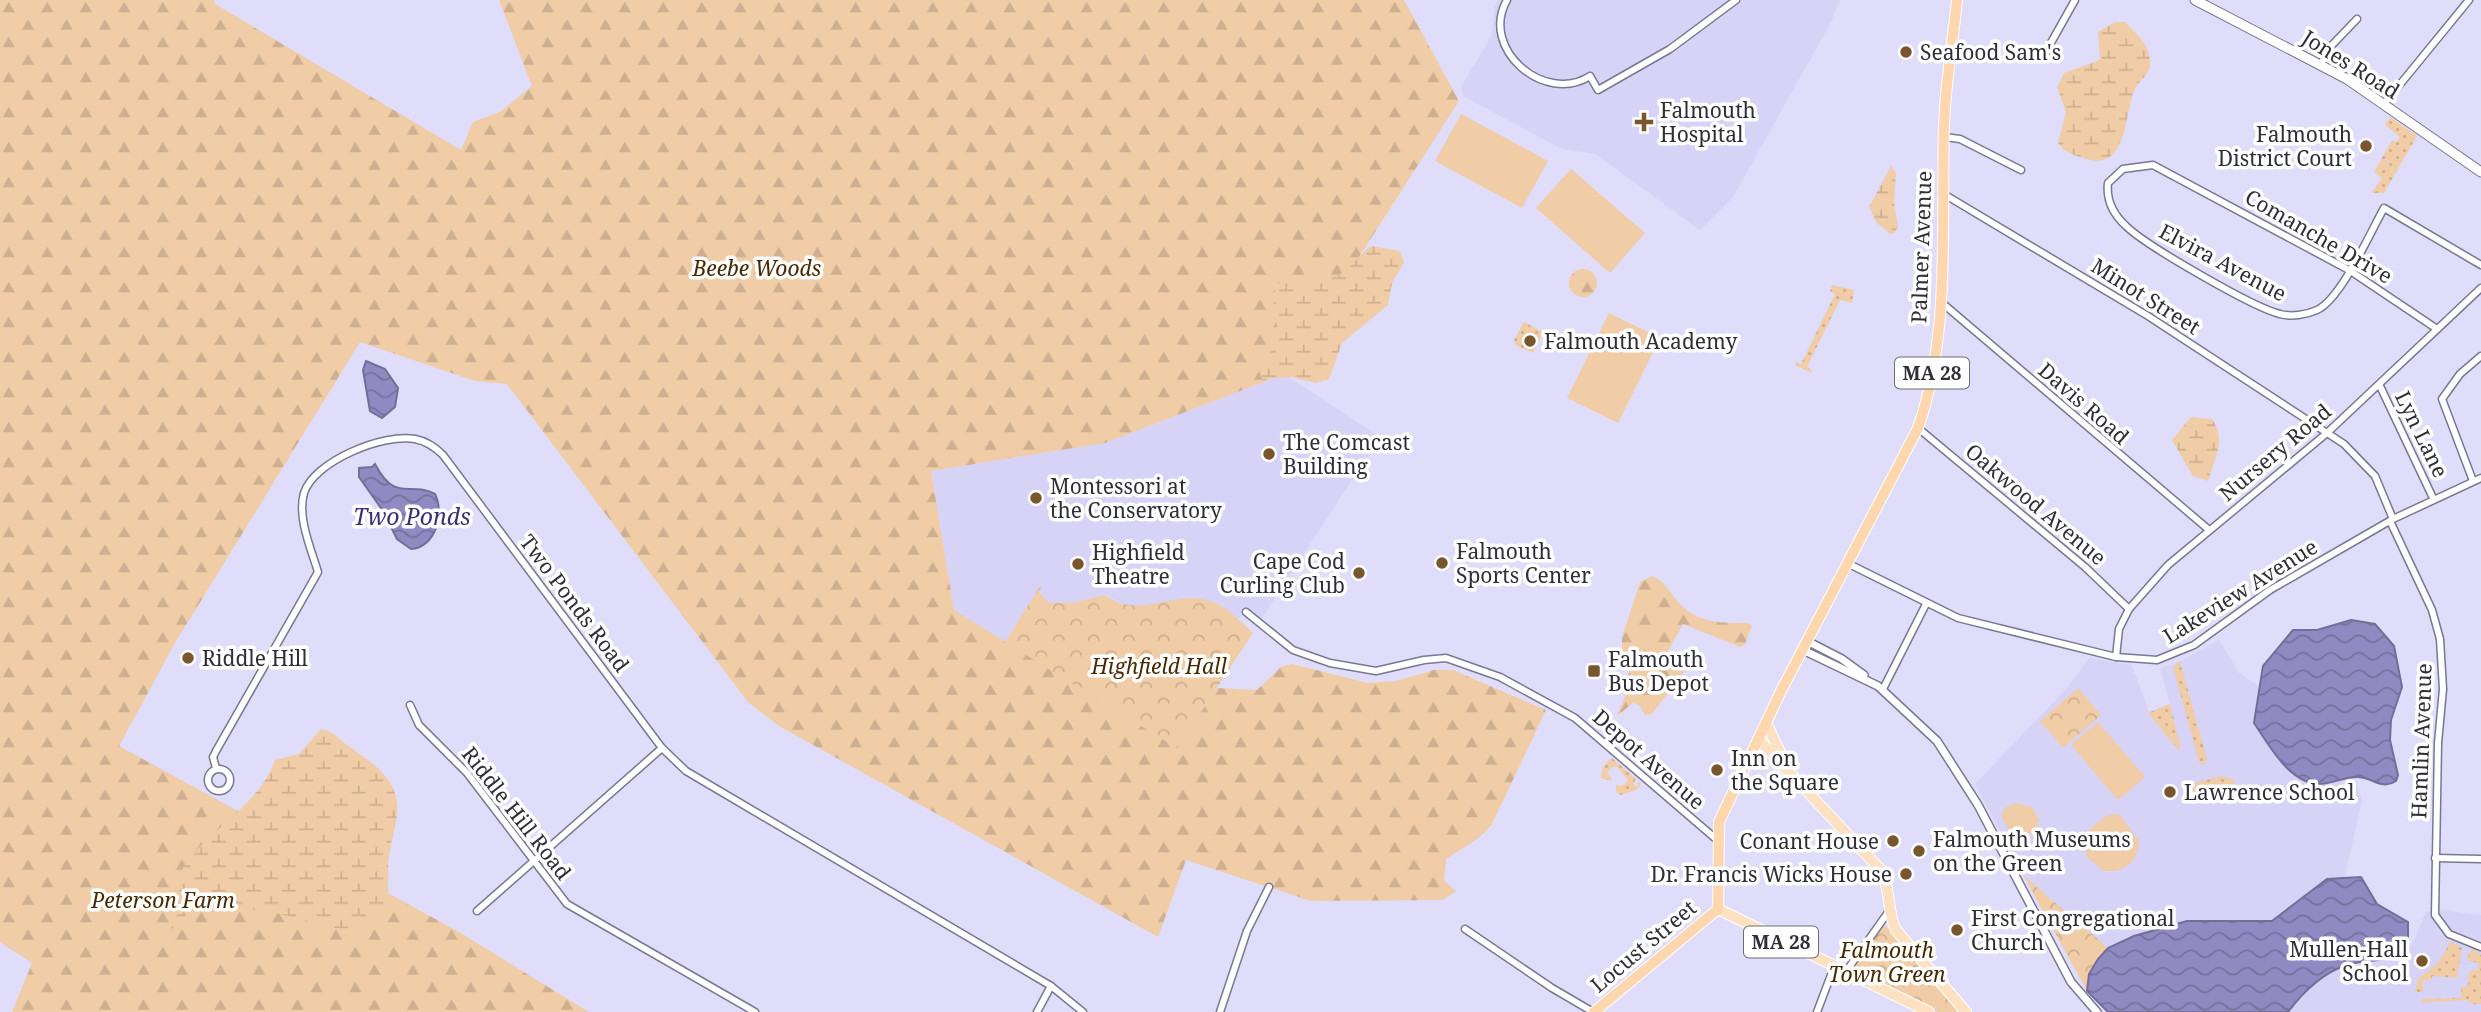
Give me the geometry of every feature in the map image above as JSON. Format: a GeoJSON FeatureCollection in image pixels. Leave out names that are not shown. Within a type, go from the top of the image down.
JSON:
{"type":"FeatureCollection","features":[{"type":"Feature","properties":{"kind":"highway","name":"Palmer Avenue"},"geometry":{"type":"LineString","coordinates":[[1766,722],[1918,428],[1931,384],[1939,301],[1944,137],[1957,0]]}},
{"type":"Feature","properties":{"kind":"highway","name":"MA 28"},"geometry":{"type":"LineString","coordinates":[[1718,909],[1716,839],[1719,822],[1766,722]]}},
{"type":"Feature","properties":{"kind":"highway","name":"Locust Street"},"geometry":{"type":"LineString","coordinates":[[1593,1012],[1718,909]]}},
{"type":"Feature","properties":{"kind":"main road","name":"Jones Road"},"geometry":{"type":"LineString","coordinates":[[2195,0],[2321,64],[2481,172]]}},
{"type":"Feature","properties":{"kind":"main road"},"geometry":{"type":"LineString","coordinates":[[1766,722],[1789,769]]}},
{"type":"Feature","properties":{"kind":"main road"},"geometry":{"type":"LineString","coordinates":[[1758,739],[1880,869],[1887,883],[1889,911],[1896,930],[1966,1012]]}},
{"type":"Feature","properties":{"kind":"main road","name":"MA 28"},"geometry":{"type":"LineString","coordinates":[[1718,909],[1929,1012]]}},
{"type":"Feature","properties":{"kind":"main road"},"geometry":{"type":"LineString","coordinates":[[1956,1001],[1961,1012]]}},
{"type":"Feature","properties":{"kind":"street"},"geometry":{"type":"LineString","coordinates":[[1507,0],[1502,15],[1503,37],[1510,54],[1526,73],[1542,82],[1557,84],[1578,83],[1590,76],[1598,90],[1670,48],[1736,0]]}},
{"type":"Feature","properties":{"kind":"street"},"geometry":{"type":"LineString","coordinates":[[2043,57],[2075,0]]}},
{"type":"Feature","properties":{"kind":"street"},"geometry":{"type":"LineString","coordinates":[[2384,104],[2469,0]]}},
{"type":"Feature","properties":{"kind":"street"},"geometry":{"type":"LineString","coordinates":[[2321,64],[2332,45],[2357,19]]}},
{"type":"Feature","properties":{"kind":"street"},"geometry":{"type":"LineString","coordinates":[[1944,137],[1959,139],[2021,170]]}},
{"type":"Feature","properties":{"kind":"street","name":"Comanche Drive"},"geometry":{"type":"LineString","coordinates":[[2108,183],[2123,169],[2152,165],[2349,270],[2437,329]]}},
{"type":"Feature","properties":{"kind":"street","name":"Elvira Avenue"},"geometry":{"type":"LineString","coordinates":[[2108,183],[2107,198],[2127,228],[2272,312],[2286,315],[2317,310],[2332,298],[2384,208],[2481,265]]}},
{"type":"Feature","properties":{"kind":"street","name":"Minot Street"},"geometry":{"type":"LineString","coordinates":[[1942,193],[2148,316],[2353,451],[2371,469],[2383,491],[2391,520]]}},
{"type":"Feature","properties":{"kind":"street","name":"Nursery Road"},"geometry":{"type":"LineString","coordinates":[[2116,657],[2119,629],[2129,609],[2168,565],[2208,529],[2327,433],[2380,386],[2481,288]]}},
{"type":"Feature","properties":{"kind":"street","name":"Davis Road"},"geometry":{"type":"LineString","coordinates":[[1939,301],[2208,529]]}},
{"type":"Feature","properties":{"kind":"street"},"geometry":{"type":"LineString","coordinates":[[2477,479],[2442,399],[2443,393],[2460,374],[2481,356]]}},
{"type":"Feature","properties":{"kind":"street","name":"Lyn Lane"},"geometry":{"type":"LineString","coordinates":[[2380,386],[2433,498]]}},
{"type":"Feature","properties":{"kind":"street","name":"Oakwood Avenue"},"geometry":{"type":"LineString","coordinates":[[1918,428],[2085,567],[2129,609]]}},
{"type":"Feature","properties":{"kind":"street","name":"Two Ponds Road"},"geometry":{"type":"LineString","coordinates":[[216,768],[213,757],[216,751],[318,572],[302,513],[303,495],[309,482],[321,468],[375,444],[403,438],[424,441],[443,455],[662,748],[686,771],[722,795],[1051,986],[1083,1012]]}},
{"type":"Feature","properties":{"kind":"street","name":"Lakeview Avenue"},"geometry":{"type":"LineString","coordinates":[[1849,564],[1926,604],[1979,624],[2116,657],[2157,660],[2184,650],[2286,580],[2391,520],[2477,479]]}},
{"type":"Feature","properties":{"kind":"street","name":"Hamlin Avenue"},"geometry":{"type":"LineString","coordinates":[[2391,520],[2432,610],[2440,639],[2443,689],[2438,743],[2435,911],[2439,923],[2449,934],[2481,947]]}},
{"type":"Feature","properties":{"kind":"street"},"geometry":{"type":"LineString","coordinates":[[1881,688],[1926,604]]}},
{"type":"Feature","properties":{"kind":"street","name":"Depot Avenue"},"geometry":{"type":"LineString","coordinates":[[1246,612],[1293,650],[1330,663],[1376,671],[1424,660],[1453,659],[1500,677],[1557,706],[1580,722],[1716,839]]}},
{"type":"Feature","properties":{"kind":"street"},"geometry":{"type":"LineString","coordinates":[[1805,646],[1881,688],[1937,741],[1960,774],[2071,982],[2096,1012]]}},
{"type":"Feature","properties":{"kind":"street","name":"Riddle Hill Road"},"geometry":{"type":"LineString","coordinates":[[410,705],[419,724],[467,773],[567,904],[755,1012]]}},
{"type":"Feature","properties":{"kind":"street"},"geometry":{"type":"LineString","coordinates":[[477,911],[662,748]]}},
{"type":"Feature","properties":{"kind":"street"},"geometry":{"type":"LineString","coordinates":[[2435,858],[2481,859]]}},
{"type":"Feature","properties":{"kind":"street"},"geometry":{"type":"LineString","coordinates":[[1220,1012],[1247,931],[1269,887]]}},
{"type":"Feature","properties":{"kind":"street"},"geometry":{"type":"LineString","coordinates":[[1845,973],[1889,911]]}},
{"type":"Feature","properties":{"kind":"street"},"geometry":{"type":"LineString","coordinates":[[1465,929],[1552,988],[1593,1012]]}},
{"type":"Feature","properties":{"kind":"street"},"geometry":{"type":"LineString","coordinates":[[1817,1012],[1833,967]]}},
{"type":"Feature","properties":{"kind":"street"},"geometry":{"type":"LineString","coordinates":[[1037,1012],[1051,986]]}},
{"type":"Feature","properties":{"kind":"shaded area","name":"Falmouth Hospital"},"geometry":{"type":"Polygon","coordinates":[[[1498,0],[1840,0],[1830,24],[1733,197],[1700,230],[1595,154],[1562,149],[1463,96],[1461,87],[1491,37],[1498,0]]]}},
{"type":"Feature","properties":{"kind":"shaded area"},"geometry":{"type":"Polygon","coordinates":[[[1284,374],[1380,437],[1260,621],[1248,609],[1238,619],[1220,605],[1197,599],[1140,607],[1127,606],[1105,595],[1072,603],[1049,603],[1040,593],[1040,587],[1005,642],[954,610],[931,471],[1105,443],[1284,374]]]}},
{"type":"Feature","properties":{"kind":"shaded area","name":"Lawrence School"},"geometry":{"type":"Polygon","coordinates":[[[2219,640],[2239,673],[2260,687],[2254,723],[2290,770],[2317,784],[2355,776],[2362,800],[2345,877],[2324,881],[2272,921],[2187,921],[2151,930],[2108,948],[2023,875],[1975,784],[2067,688],[2089,658],[2132,665],[2149,712],[2170,704],[2160,668],[2181,661],[2219,640]]]}},
{"type":"Feature","properties":{"kind":"shaded area","name":"Mullen-Hall School"},"geometry":{"type":"Polygon","coordinates":[[[2439,910],[2481,915],[2481,1012],[2288,1012],[2301,995],[2334,970],[2404,953],[2413,943],[2426,912],[2439,910]]]}},
{"type":"Feature","properties":{"kind":"green space","name":"Beebe Woods"},"geometry":{"type":"Polygon","coordinates":[[[0,0],[214,0],[215,4],[461,150],[473,122],[500,112],[532,86],[499,0],[1404,0],[1459,101],[1284,374],[1105,443],[931,471],[954,610],[1177,748],[1217,688],[1257,690],[1281,667],[1292,664],[1368,683],[1396,681],[1434,670],[1453,670],[1546,710],[1492,824],[1480,837],[1446,859],[1444,881],[1456,891],[1443,900],[1311,901],[1186,860],[1158,937],[779,726],[748,702],[507,384],[475,381],[360,342],[175,643],[119,746],[459,932],[589,1012],[12,1012],[32,963],[0,942],[0,0]]]}},
{"type":"Feature","properties":{"kind":"green space"},"geometry":{"type":"Polygon","coordinates":[[[2115,22],[2125,22],[2143,42],[2150,59],[2150,67],[2135,89],[2118,148],[2110,157],[2100,161],[2086,159],[2067,151],[2058,143],[2066,112],[2057,87],[2064,73],[2100,60],[2098,32],[2115,22]]]}},
{"type":"Feature","properties":{"kind":"green space"},"geometry":{"type":"Polygon","coordinates":[[[1461,114],[1548,161],[1522,208],[1435,161],[1461,114]]]}},
{"type":"Feature","properties":{"kind":"green space"},"geometry":{"type":"Polygon","coordinates":[[[2390,117],[2417,136],[2384,193],[2371,193],[2382,178],[2374,172],[2392,140],[2396,142],[2400,137],[2385,125],[2390,117]]]}},
{"type":"Feature","properties":{"kind":"green space"},"geometry":{"type":"Polygon","coordinates":[[[1891,166],[1896,173],[1894,202],[1898,226],[1895,233],[1890,234],[1876,222],[1869,207],[1891,166]]]}},
{"type":"Feature","properties":{"kind":"green space"},"geometry":{"type":"Polygon","coordinates":[[[1571,169],[1645,233],[1610,273],[1536,208],[1571,169]]]}},
{"type":"Feature","properties":{"kind":"green space"},"geometry":{"type":"Polygon","coordinates":[[[1372,246],[1400,251],[1404,262],[1392,283],[1388,305],[1342,343],[1329,379],[1316,383],[1291,377],[1262,379],[1259,371],[1276,337],[1273,315],[1275,285],[1334,277],[1345,271],[1372,246]]]}},
{"type":"Feature","properties":{"kind":"green space"},"geometry":{"type":"Polygon","coordinates":[[[1583,269],[1593,273],[1597,283],[1593,293],[1583,297],[1573,293],[1569,283],[1573,273],[1583,269]]]}},
{"type":"Feature","properties":{"kind":"green space"},"geometry":{"type":"Polygon","coordinates":[[[1832,285],[1854,290],[1852,303],[1840,300],[1807,367],[1812,370],[1811,373],[1795,365],[1796,362],[1801,364],[1835,294],[1830,291],[1832,285]]]}},
{"type":"Feature","properties":{"kind":"green space"},"geometry":{"type":"Polygon","coordinates":[[[1609,313],[1660,338],[1618,423],[1567,398],[1609,313]]]}},
{"type":"Feature","properties":{"kind":"green space"},"geometry":{"type":"Polygon","coordinates":[[[1524,322],[1543,332],[1533,353],[1516,345],[1514,340],[1524,322]]]}},
{"type":"Feature","properties":{"kind":"green space"},"geometry":{"type":"Polygon","coordinates":[[[2191,417],[2212,419],[2219,435],[2218,450],[2208,481],[2193,476],[2172,440],[2191,417]]]}},
{"type":"Feature","properties":{"kind":"green space"},"geometry":{"type":"Polygon","coordinates":[[[1652,576],[1664,585],[1686,610],[1702,619],[1748,623],[1752,626],[1745,644],[1740,647],[1683,624],[1661,664],[1678,670],[1689,657],[1690,664],[1652,714],[1645,715],[1639,705],[1633,703],[1617,716],[1626,694],[1629,671],[1622,659],[1622,638],[1640,582],[1652,576]]]}},
{"type":"Feature","properties":{"kind":"green space","name":"Highfield Hall"},"geometry":{"type":"Polygon","coordinates":[[[1041,585],[1040,593],[1049,603],[1072,603],[1105,595],[1131,605],[1197,598],[1216,603],[1228,610],[1253,633],[1177,748],[1005,642],[1041,585]]]}},
{"type":"Feature","properties":{"kind":"green space"},"geometry":{"type":"Polygon","coordinates":[[[2180,661],[2207,759],[2204,765],[2199,762],[2173,667],[2180,661]]]}},
{"type":"Feature","properties":{"kind":"green space"},"geometry":{"type":"Polygon","coordinates":[[[2078,688],[2101,715],[2063,748],[2040,721],[2078,688]]]}},
{"type":"Feature","properties":{"kind":"green space"},"geometry":{"type":"Polygon","coordinates":[[[2170,704],[2180,745],[2179,751],[2148,713],[2170,704]]]}},
{"type":"Feature","properties":{"kind":"green space"},"geometry":{"type":"Polygon","coordinates":[[[2098,722],[2145,777],[2118,800],[2071,745],[2098,722]]]}},
{"type":"Feature","properties":{"kind":"green space"},"geometry":{"type":"Polygon","coordinates":[[[321,729],[332,733],[371,763],[385,776],[395,793],[397,814],[388,862],[387,894],[379,911],[356,926],[340,929],[252,909],[199,908],[188,910],[173,942],[142,951],[161,940],[176,919],[180,879],[187,861],[248,802],[268,776],[275,760],[299,754],[321,729]]]}},
{"type":"Feature","properties":{"kind":"green space"},"geometry":{"type":"Polygon","coordinates":[[[1612,758],[1636,779],[1633,784],[1637,787],[1638,781],[1641,784],[1636,790],[1621,795],[1616,792],[1616,785],[1622,786],[1628,780],[1617,767],[1612,767],[1607,773],[1612,778],[1611,781],[1601,778],[1603,766],[1612,758]]]}},
{"type":"Feature","properties":{"kind":"green space"},"geometry":{"type":"Polygon","coordinates":[[[2222,776],[2233,779],[2236,786],[2234,792],[2230,793],[2227,789],[2198,797],[2196,803],[2190,801],[2187,794],[2191,784],[2222,776]]]}},
{"type":"Feature","properties":{"kind":"green space"},"geometry":{"type":"Polygon","coordinates":[[[2016,803],[2032,807],[2039,820],[2036,830],[2018,839],[2013,838],[2001,815],[2006,807],[2016,803]]]}},
{"type":"Feature","properties":{"kind":"green space"},"geometry":{"type":"Polygon","coordinates":[[[2119,814],[2139,841],[2138,848],[2129,865],[2117,870],[2103,871],[2086,856],[2089,830],[2107,815],[2119,814]]]}},
{"type":"Feature","properties":{"kind":"green space"},"geometry":{"type":"Polygon","coordinates":[[[2023,875],[2108,948],[2089,974],[2087,991],[2023,875]]]}},
{"type":"Feature","properties":{"kind":"green space","name":"Falmouth Town Green"},"geometry":{"type":"Polygon","coordinates":[[[1886,926],[1954,1004],[1957,1012],[1938,1012],[1855,972],[1854,968],[1882,927],[1886,926]]]}},
{"type":"Feature","properties":{"kind":"green space"},"geometry":{"type":"Polygon","coordinates":[[[2451,941],[2462,948],[2457,978],[2432,976],[2432,980],[2423,980],[2423,992],[2415,992],[2418,979],[2439,962],[2451,941]]]}},
{"type":"Feature","properties":{"kind":"green space"},"geometry":{"type":"Polygon","coordinates":[[[2474,949],[2481,955],[2481,1004],[2472,1004],[2466,1000],[2422,1003],[2422,999],[2461,998],[2461,987],[2468,986],[2471,970],[2478,970],[2478,963],[2467,960],[2474,949]]]}},
{"type":"Feature","properties":{"kind":"water"},"geometry":{"type":"Polygon","coordinates":[[[366,361],[385,369],[398,388],[395,407],[382,418],[370,411],[363,370],[366,361]]]}},
{"type":"Feature","properties":{"kind":"water","name":"Two Ponds"},"geometry":{"type":"Polygon","coordinates":[[[375,464],[390,484],[396,487],[426,490],[435,494],[438,520],[436,529],[426,543],[411,549],[397,539],[383,511],[359,477],[359,468],[372,467],[375,464]]]}},
{"type":"Feature","properties":{"kind":"water"},"geometry":{"type":"Polygon","coordinates":[[[2351,620],[2375,624],[2394,646],[2402,687],[2391,720],[2390,740],[2398,775],[2396,781],[2391,784],[2381,784],[2362,777],[2324,784],[2308,782],[2289,770],[2254,723],[2263,666],[2293,630],[2317,630],[2351,620]]]}},
{"type":"Feature","properties":{"kind":"water"},"geometry":{"type":"Polygon","coordinates":[[[2361,877],[2377,904],[2408,922],[2408,948],[2396,956],[2338,968],[2307,990],[2288,1012],[2108,1012],[2087,991],[2089,974],[2098,959],[2108,948],[2134,936],[2187,921],[2272,921],[2327,879],[2361,877]]]}},
{"type":"Feature","properties":{"kind":"place","name":"Seafood Sam's"},"geometry":{"type":"Point","coordinates":[1906,52]}},
{"type":"Feature","properties":{"kind":"place","name":"Falmouth Hospital"},"geometry":{"type":"Point","coordinates":[1644,122]}},
{"type":"Feature","properties":{"kind":"place","name":"Falmouth District Court"},"geometry":{"type":"Point","coordinates":[2366,146]}},
{"type":"Feature","properties":{"kind":"place","name":"Falmouth Academy"},"geometry":{"type":"Point","coordinates":[1530,341]}},
{"type":"Feature","properties":{"kind":"place","name":"The Comcast Building"},"geometry":{"type":"Point","coordinates":[1269,454]}},
{"type":"Feature","properties":{"kind":"place","name":"Montessori at the Conservatory"},"geometry":{"type":"Point","coordinates":[1036,498]}},
{"type":"Feature","properties":{"kind":"place","name":"Falmouth Sports Center"},"geometry":{"type":"Point","coordinates":[1442,563]}},
{"type":"Feature","properties":{"kind":"place","name":"Highfield Theatre"},"geometry":{"type":"Point","coordinates":[1078,564]}},
{"type":"Feature","properties":{"kind":"place","name":"Cape Cod Curling Club"},"geometry":{"type":"Point","coordinates":[1359,573]}},
{"type":"Feature","properties":{"kind":"place","name":"Riddle Hill"},"geometry":{"type":"Point","coordinates":[188,658]}},
{"type":"Feature","properties":{"kind":"place","name":"Falmouth Bus Depot"},"geometry":{"type":"Point","coordinates":[1594,671]}},
{"type":"Feature","properties":{"kind":"place","name":"Inn on the Square"},"geometry":{"type":"Point","coordinates":[1717,770]}},
{"type":"Feature","properties":{"kind":"place","name":"Lawrence School"},"geometry":{"type":"Point","coordinates":[2170,792]}},
{"type":"Feature","properties":{"kind":"place","name":"Conant House"},"geometry":{"type":"Point","coordinates":[1893,841]}},
{"type":"Feature","properties":{"kind":"place","name":"Falmouth Museums on the Green"},"geometry":{"type":"Point","coordinates":[1919,851]}},
{"type":"Feature","properties":{"kind":"place","name":"Dr. Francis Wicks House"},"geometry":{"type":"Point","coordinates":[1906,874]}},
{"type":"Feature","properties":{"kind":"place","name":"First Congregational Church"},"geometry":{"type":"Point","coordinates":[1957,930]}},
{"type":"Feature","properties":{"kind":"place","name":"Mullen-Hall School"},"geometry":{"type":"Point","coordinates":[2422,961]}},
{"type":"Feature","properties":{"kind":"park label","name":"Peterson Farm"},"geometry":{"type":"Point","coordinates":[163,900]}}]}
